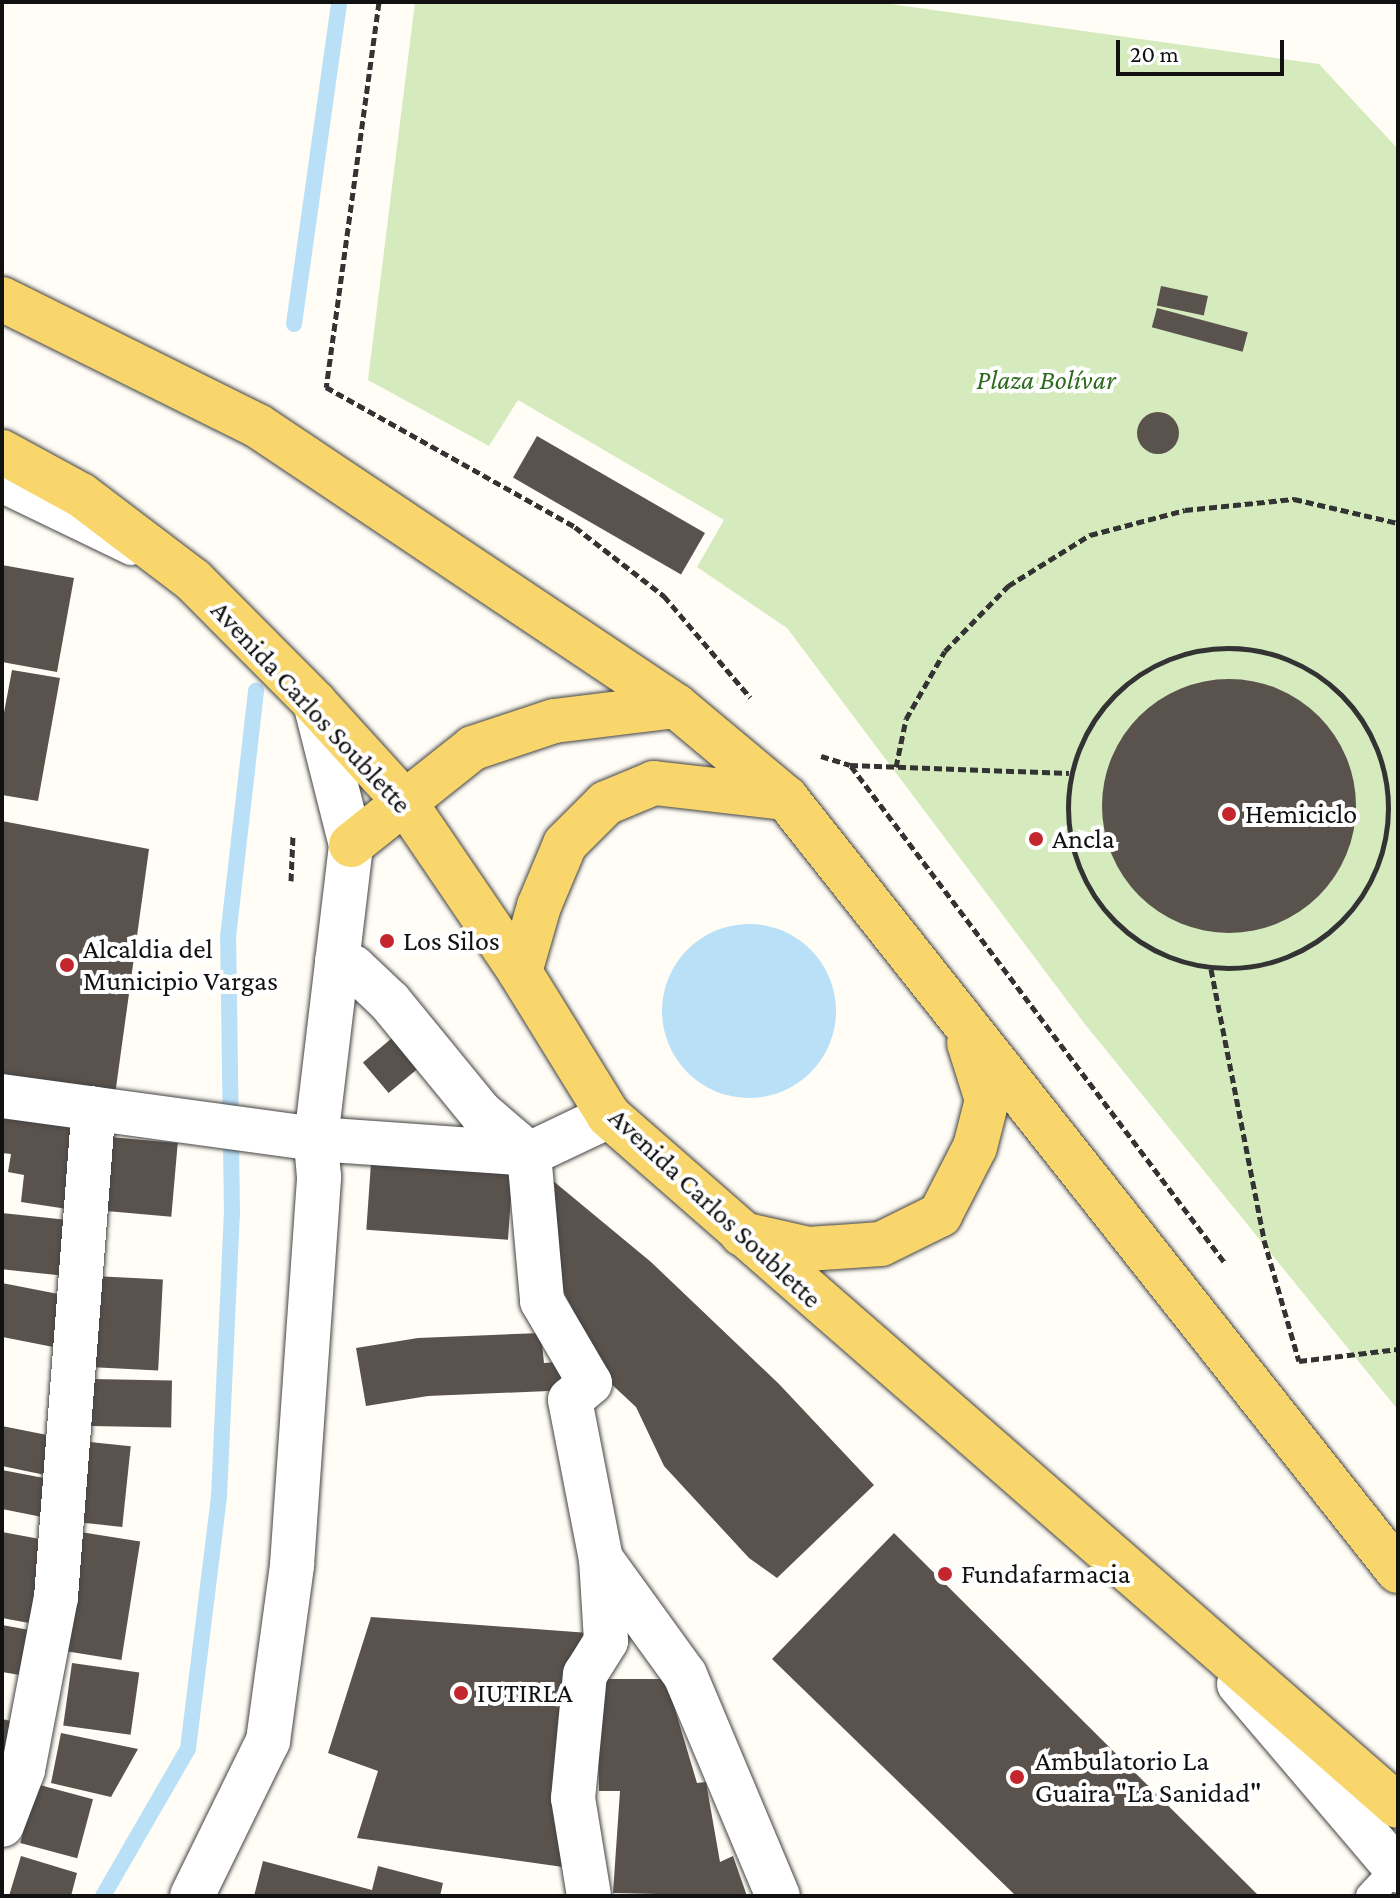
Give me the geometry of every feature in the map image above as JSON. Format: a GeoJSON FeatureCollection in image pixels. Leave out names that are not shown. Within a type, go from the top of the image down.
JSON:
{"type":"FeatureCollection","features":[{"type":"Feature","properties":{"kind":"main road"},"geometry":{"type":"LineString","coordinates":[[2,299],[258,426],[676,706],[786,798],[1398,1571]]}},
{"type":"Feature","properties":{"kind":"main road","name":"Avenida Carlos Soublette"},"geometry":{"type":"LineString","coordinates":[[2,452],[81,495],[193,580],[315,703],[404,801],[520,972],[609,1116],[736,1232],[1398,1806]]}},
{"type":"Feature","properties":{"kind":"main road"},"geometry":{"type":"LineString","coordinates":[[351,845],[473,748],[554,721],[676,706]]}},
{"type":"Feature","properties":{"kind":"main road"},"geometry":{"type":"LineString","coordinates":[[520,972],[539,906],[565,844],[606,803],[654,783],[786,798]]}},
{"type":"Feature","properties":{"kind":"main road"},"geometry":{"type":"LineString","coordinates":[[736,1232],[808,1249],[881,1244],[940,1215],[975,1147],[987,1100],[961,1017]]}},
{"type":"Feature","properties":{"kind":"street"},"geometry":{"type":"LineString","coordinates":[[192,1896],[268,1741],[292,1565],[319,1177],[316,1139],[351,845],[315,703]]}},
{"type":"Feature","properties":{"kind":"street"},"geometry":{"type":"LineString","coordinates":[[337,961],[353,967],[390,1002],[481,1113],[529,1154],[529,1200],[542,1301],[590,1383],[570,1400],[601,1559],[606,1641],[585,1674],[573,1798],[589,1896]]}},
{"type":"Feature","properties":{"kind":"street"},"geometry":{"type":"LineString","coordinates":[[2,1096],[316,1139],[529,1154],[609,1116]]}},
{"type":"Feature","properties":{"kind":"street"},"geometry":{"type":"LineString","coordinates":[[2,1825],[23,1770],[56,1597],[94,1108]]}},
{"type":"Feature","properties":{"kind":"street"},"geometry":{"type":"LineString","coordinates":[[601,1559],[685,1675],[778,1896]]}},
{"type":"Feature","properties":{"kind":"street"},"geometry":{"type":"LineString","coordinates":[[1197,1633],[1388,1879]]}},
{"type":"Feature","properties":{"kind":"lane"},"geometry":{"type":"LineString","coordinates":[[2,489],[193,580]]}},
{"type":"Feature","properties":{"kind":"path"},"geometry":{"type":"LineString","coordinates":[[379,2],[326,387],[575,527],[664,596],[759,708]]}},
{"type":"Feature","properties":{"kind":"path"},"geometry":{"type":"LineString","coordinates":[[896,767],[906,719],[945,651],[1008,586],[1090,535],[1185,510],[1294,499],[1398,523]]}},
{"type":"Feature","properties":{"kind":"path"},"geometry":{"type":"LineString","coordinates":[[1256,649],[1314,671],[1359,713],[1386,769],[1390,831],[1369,890],[1328,936],[1274,964],[1211,969],[1147,948],[1097,903],[1069,841],[1069,773],[1093,717],[1137,674],[1194,650],[1256,649]]}},
{"type":"Feature","properties":{"kind":"path"},"geometry":{"type":"LineString","coordinates":[[810,754],[850,765],[1069,773]]}},
{"type":"Feature","properties":{"kind":"path"},"geometry":{"type":"LineString","coordinates":[[850,765],[1232,1272]]}},
{"type":"Feature","properties":{"kind":"path"},"geometry":{"type":"LineString","coordinates":[[1211,969],[1264,1240],[1299,1361]]}},
{"type":"Feature","properties":{"kind":"path"},"geometry":{"type":"LineString","coordinates":[[1280,1336],[1308,1373]]}},
{"type":"Feature","properties":{"kind":"path"},"geometry":{"type":"LineString","coordinates":[[1299,1361],[1398,1349]]}},
{"type":"Feature","properties":{"kind":"green space","name":"Plaza Bolívar"},"geometry":{"type":"Polygon","coordinates":[[[415,2],[876,2],[1319,64],[1398,149],[1398,1410],[1084,1023],[787,628],[697,567],[724,520],[518,400],[489,446],[368,380],[415,2]]]}},
{"type":"Feature","properties":{"kind":"water"},"geometry":{"type":"Polygon","coordinates":[[[749,924],[782,930],[811,949],[830,978],[836,1011],[830,1044],[811,1073],[782,1092],[749,1098],[716,1092],[687,1073],[668,1044],[662,1011],[668,978],[687,949],[716,930],[749,924]]]}},
{"type":"Feature","properties":{"kind":"building"},"geometry":{"type":"Polygon","coordinates":[[[1161,286],[1208,296],[1204,316],[1157,306],[1161,286]]]}},
{"type":"Feature","properties":{"kind":"building"},"geometry":{"type":"Polygon","coordinates":[[[1157,308],[1248,332],[1243,352],[1152,327],[1157,308]]]}},
{"type":"Feature","properties":{"kind":"building"},"geometry":{"type":"Polygon","coordinates":[[[1158,412],[1173,418],[1179,433],[1173,448],[1158,454],[1143,448],[1137,433],[1143,418],[1158,412]]]}},
{"type":"Feature","properties":{"kind":"building"},"geometry":{"type":"Polygon","coordinates":[[[537,436],[705,533],[681,575],[513,478],[537,436]]]}},
{"type":"Feature","properties":{"kind":"building"},"geometry":{"type":"Polygon","coordinates":[[[2,565],[74,578],[57,672],[2,662],[2,565]]]}},
{"type":"Feature","properties":{"kind":"building"},"geometry":{"type":"Polygon","coordinates":[[[12,670],[60,678],[38,801],[2,795],[2,723],[12,670]]]}},
{"type":"Feature","properties":{"kind":"building","name":"Hemiciclo"},"geometry":{"type":"Polygon","coordinates":[[[1229,679],[1277,689],[1319,716],[1346,758],[1356,806],[1346,854],[1319,896],[1277,923],[1229,933],[1181,923],[1139,896],[1112,854],[1102,806],[1112,758],[1139,716],[1181,689],[1229,679]]]}},
{"type":"Feature","properties":{"kind":"building","name":"Alcaldia del Municipio Vargas"},"geometry":{"type":"Polygon","coordinates":[[[2,821],[149,849],[115,1095],[2,1082],[2,821]]]}},
{"type":"Feature","properties":{"kind":"building"},"geometry":{"type":"Polygon","coordinates":[[[392,1038],[418,1069],[389,1093],[363,1062],[392,1038]]]}},
{"type":"Feature","properties":{"kind":"building"},"geometry":{"type":"Polygon","coordinates":[[[2,1106],[87,1119],[74,1210],[21,1202],[24,1175],[8,1172],[11,1154],[2,1153],[2,1106]]]}},
{"type":"Feature","properties":{"kind":"building"},"geometry":{"type":"Polygon","coordinates":[[[110,1137],[178,1143],[171,1217],[104,1211],[110,1137]]]}},
{"type":"Feature","properties":{"kind":"building"},"geometry":{"type":"Polygon","coordinates":[[[371,1163],[513,1173],[508,1240],[366,1230],[371,1163]]]}},
{"type":"Feature","properties":{"kind":"building"},"geometry":{"type":"Polygon","coordinates":[[[552,1180],[651,1262],[779,1384],[874,1485],[777,1578],[749,1558],[664,1466],[636,1407],[592,1366],[597,1358],[552,1269],[552,1180]]]}},
{"type":"Feature","properties":{"kind":"building"},"geometry":{"type":"Polygon","coordinates":[[[2,1213],[80,1221],[74,1277],[2,1269],[2,1213]]]}},
{"type":"Feature","properties":{"kind":"building"},"geometry":{"type":"Polygon","coordinates":[[[94,1276],[163,1280],[158,1370],[89,1367],[94,1276]]]}},
{"type":"Feature","properties":{"kind":"building"},"geometry":{"type":"Polygon","coordinates":[[[2,1283],[74,1297],[64,1349],[2,1337],[2,1283]]]}},
{"type":"Feature","properties":{"kind":"building"},"geometry":{"type":"Polygon","coordinates":[[[541,1333],[544,1363],[568,1361],[572,1390],[428,1396],[366,1406],[356,1348],[418,1338],[541,1333]]]}},
{"type":"Feature","properties":{"kind":"building"},"geometry":{"type":"Polygon","coordinates":[[[92,1379],[172,1380],[171,1427],[91,1426],[92,1379]]]}},
{"type":"Feature","properties":{"kind":"building"},"geometry":{"type":"Polygon","coordinates":[[[2,1426],[57,1437],[50,1476],[2,1466],[2,1426]]]}},
{"type":"Feature","properties":{"kind":"building"},"geometry":{"type":"Polygon","coordinates":[[[80,1441],[131,1446],[122,1527],[72,1522],[80,1441]]]}},
{"type":"Feature","properties":{"kind":"building"},"geometry":{"type":"Polygon","coordinates":[[[2,1470],[49,1479],[42,1517],[2,1509],[2,1470]]]}},
{"type":"Feature","properties":{"kind":"building"},"geometry":{"type":"Polygon","coordinates":[[[74,1531],[140,1541],[121,1660],[55,1650],[74,1531]]]}},
{"type":"Feature","properties":{"kind":"building"},"geometry":{"type":"Polygon","coordinates":[[[2,1532],[56,1542],[40,1625],[2,1618],[2,1532]]]}},
{"type":"Feature","properties":{"kind":"building","name":"Ambulatorio La Guaira \"La Sanidad\""},"geometry":{"type":"Polygon","coordinates":[[[894,1533],[1259,1896],[1016,1896],[772,1659],[894,1533]]]}},
{"type":"Feature","properties":{"kind":"building","name":"IUTIRLA"},"geometry":{"type":"Polygon","coordinates":[[[371,1617],[589,1633],[563,1867],[357,1838],[378,1771],[328,1753],[371,1617]]]}},
{"type":"Feature","properties":{"kind":"building"},"geometry":{"type":"Polygon","coordinates":[[[2,1625],[35,1631],[26,1676],[2,1672],[2,1625]]]}},
{"type":"Feature","properties":{"kind":"building"},"geometry":{"type":"Polygon","coordinates":[[[72,1663],[139,1672],[131,1735],[63,1725],[72,1663]]]}},
{"type":"Feature","properties":{"kind":"building"},"geometry":{"type":"Polygon","coordinates":[[[597,1679],[666,1679],[697,1783],[706,1782],[720,1862],[733,1856],[747,1896],[613,1893],[620,1791],[599,1791],[597,1679]]]}},
{"type":"Feature","properties":{"kind":"building"},"geometry":{"type":"Polygon","coordinates":[[[2,1719],[15,1722],[2,1763],[2,1719]]]}},
{"type":"Feature","properties":{"kind":"building"},"geometry":{"type":"Polygon","coordinates":[[[61,1733],[138,1749],[111,1797],[51,1783],[61,1733]]]}},
{"type":"Feature","properties":{"kind":"building"},"geometry":{"type":"Polygon","coordinates":[[[36,1784],[93,1799],[77,1858],[20,1843],[36,1784]]]}},
{"type":"Feature","properties":{"kind":"building"},"geometry":{"type":"Polygon","coordinates":[[[21,1856],[77,1873],[71,1896],[9,1896],[21,1856]]]}},
{"type":"Feature","properties":{"kind":"building"},"geometry":{"type":"Polygon","coordinates":[[[263,1861],[372,1890],[378,1866],[443,1883],[440,1896],[254,1896],[263,1861]]]}},
{"type":"Feature","properties":{"kind":"waterway"},"geometry":{"type":"LineString","coordinates":[[294,324],[339,2]]}},
{"type":"Feature","properties":{"kind":"waterway"},"geometry":{"type":"LineString","coordinates":[[103,1896],[188,1749],[219,1497],[232,1214],[228,937],[256,691]]}},
{"type":"Feature","properties":{"kind":"place","name":"Hemiciclo"},"geometry":{"type":"Point","coordinates":[1229,814]}},
{"type":"Feature","properties":{"kind":"place","name":"Ancla"},"geometry":{"type":"Point","coordinates":[1036,839]}},
{"type":"Feature","properties":{"kind":"place","name":"Los Silos"},"geometry":{"type":"Point","coordinates":[387,941]}},
{"type":"Feature","properties":{"kind":"place","name":"Alcaldia del Municipio Vargas"},"geometry":{"type":"Point","coordinates":[67,965]}},
{"type":"Feature","properties":{"kind":"place","name":"Fundafarmacia"},"geometry":{"type":"Point","coordinates":[945,1574]}},
{"type":"Feature","properties":{"kind":"place","name":"IUTIRLA"},"geometry":{"type":"Point","coordinates":[461,1693]}},
{"type":"Feature","properties":{"kind":"place","name":"Ambulatorio La Guaira \"La Sanidad\""},"geometry":{"type":"Point","coordinates":[1017,1777]}}]}
